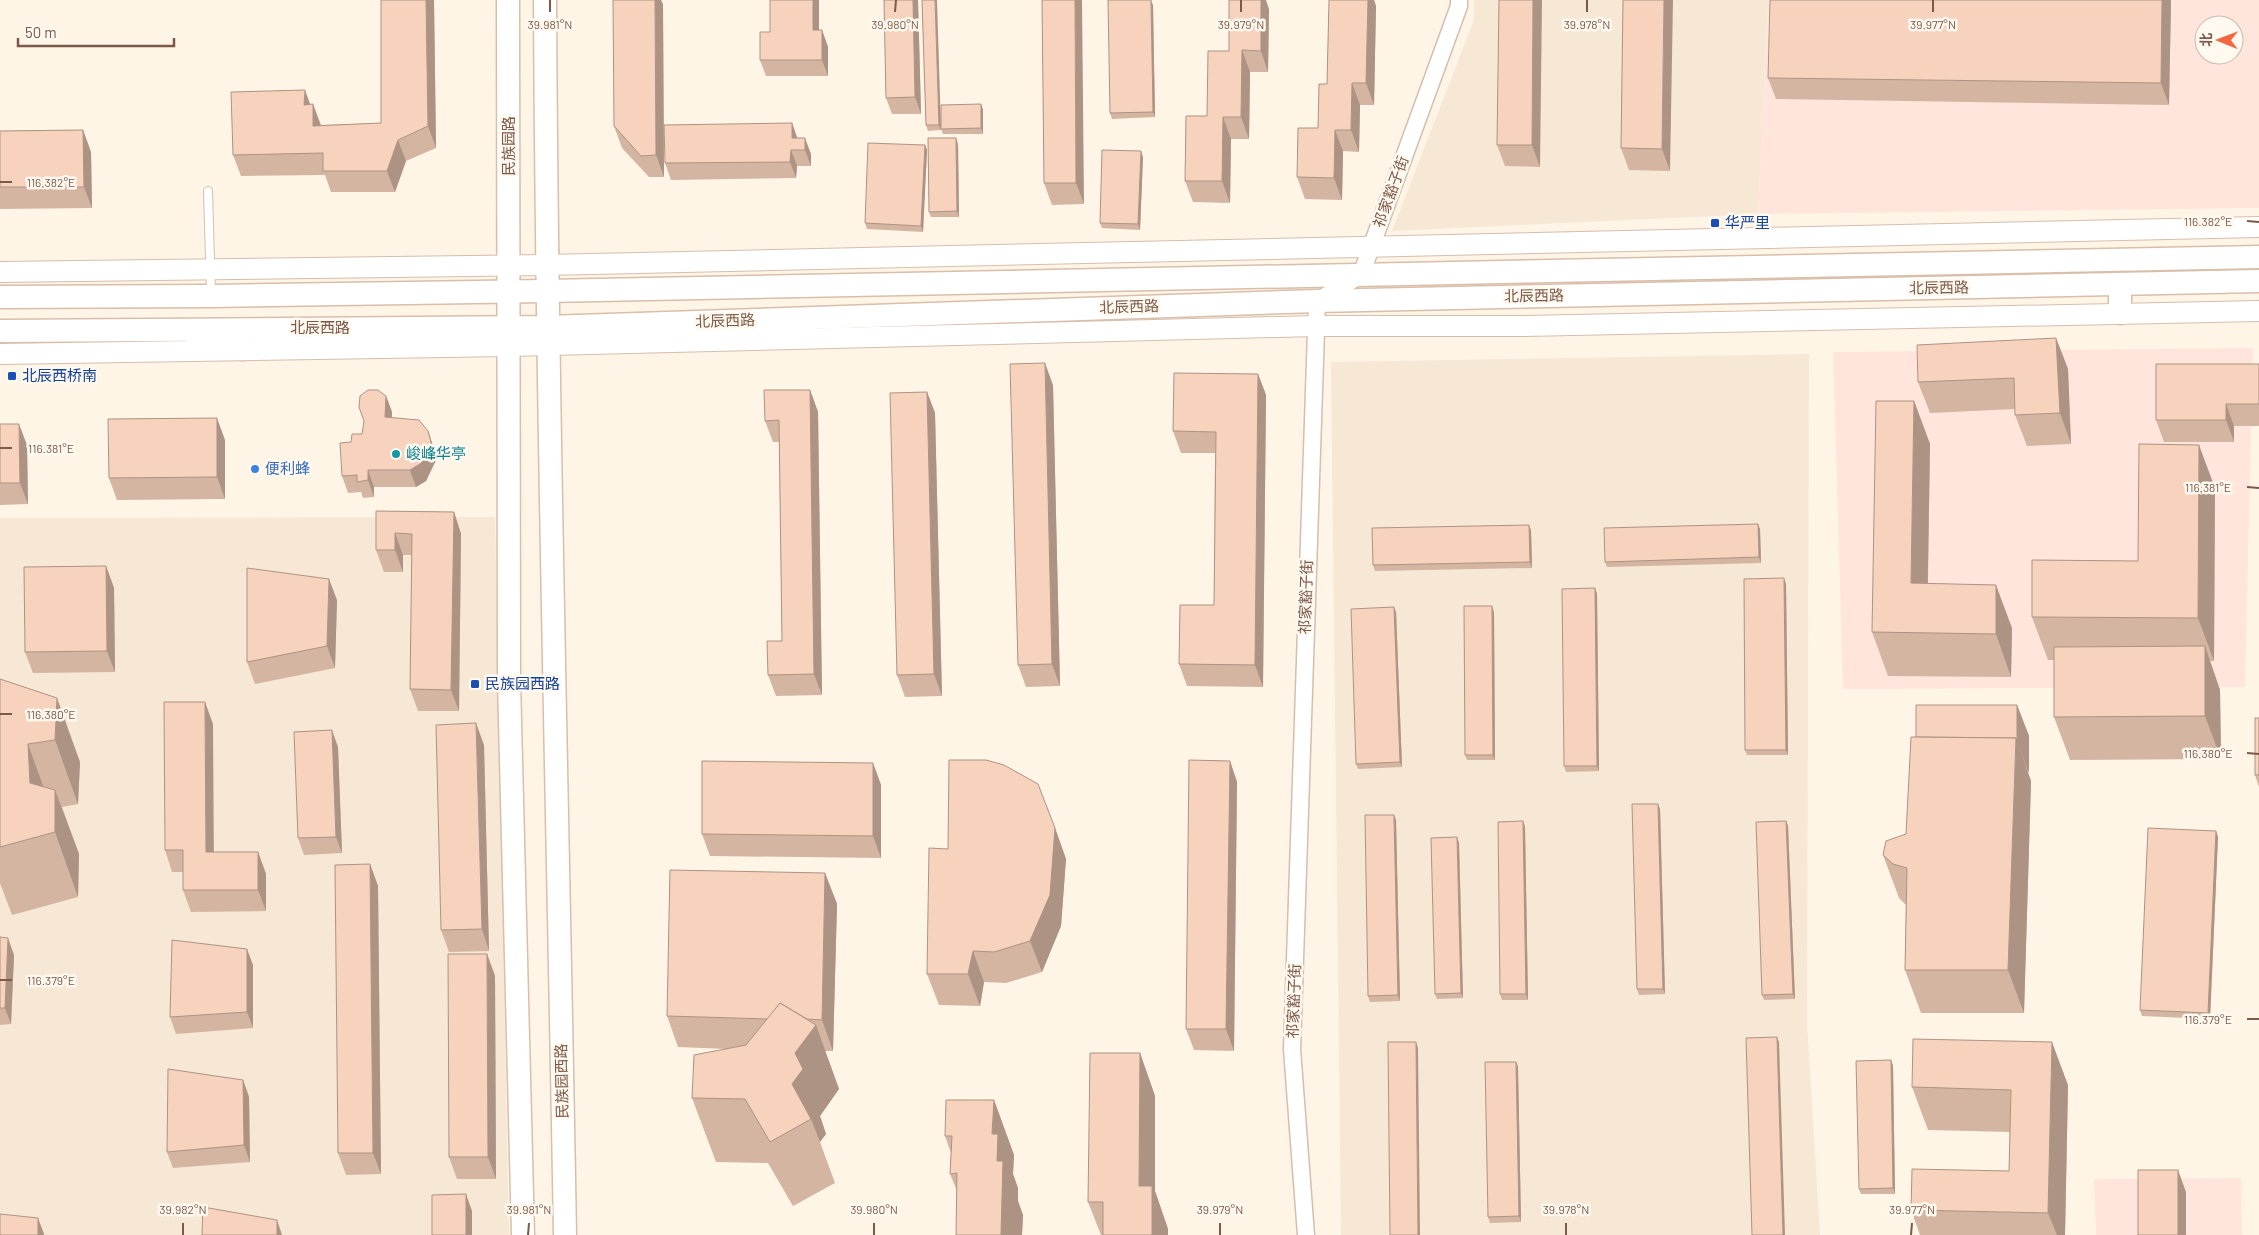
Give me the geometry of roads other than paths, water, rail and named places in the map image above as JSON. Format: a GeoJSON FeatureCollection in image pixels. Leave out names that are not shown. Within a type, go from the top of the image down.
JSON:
{"type":"FeatureCollection","features":[{"type":"Feature","properties":{"kind":"main road","name":"民族园路"},"geometry":{"type":"LineString","coordinates":[[508,0],[509,337]]}},
{"type":"Feature","properties":{"kind":"main road"},"geometry":{"type":"LineString","coordinates":[[545,0],[546,291]]}},
{"type":"Feature","properties":{"kind":"main road","name":"北辰西路"},"geometry":{"type":"LineString","coordinates":[[0,297],[546,291],[2259,257]]}},
{"type":"Feature","properties":{"kind":"main road","name":"北辰西路"},"geometry":{"type":"LineString","coordinates":[[0,331],[175,329],[509,337],[1317,301],[2259,281]]}},
{"type":"Feature","properties":{"kind":"main road"},"geometry":{"type":"LineString","coordinates":[[2120,285],[2120,313]]}},
{"type":"Feature","properties":{"kind":"main road","name":"民族园西路"},"geometry":{"type":"LineString","coordinates":[[546,291],[554,598],[565,1235]]}},
{"type":"Feature","properties":{"kind":"main road"},"geometry":{"type":"LineString","coordinates":[[175,329],[243,349]]}},
{"type":"Feature","properties":{"kind":"main road"},"geometry":{"type":"LineString","coordinates":[[509,337],[509,682],[523,1235]]}},
{"type":"Feature","properties":{"kind":"street","name":"祁家豁子街"},"geometry":{"type":"LineString","coordinates":[[1361,274],[1459,6],[1459,0]]}},
{"type":"Feature","properties":{"kind":"street"},"geometry":{"type":"LineString","coordinates":[[0,272],[510,266],[2259,227]]}},
{"type":"Feature","properties":{"kind":"street"},"geometry":{"type":"LineString","coordinates":[[1317,301],[1361,274]]}},
{"type":"Feature","properties":{"kind":"street","name":"祁家豁子街"},"geometry":{"type":"LineString","coordinates":[[1306,1235],[1292,1049],[1317,301]]}},
{"type":"Feature","properties":{"kind":"street","name":"北辰西路"},"geometry":{"type":"LineString","coordinates":[[547,336],[1316,326],[1525,326],[2259,311]]}},
{"type":"Feature","properties":{"kind":"street","name":"北辰西路"},"geometry":{"type":"LineString","coordinates":[[0,354],[243,349],[509,337]]}},
{"type":"Feature","properties":{"kind":"lane"},"geometry":{"type":"LineString","coordinates":[[208,191],[212,296]]}},
{"type":"Feature","properties":{"kind":"place","name":"华严里"},"geometry":{"type":"Point","coordinates":[1715,223]}},
{"type":"Feature","properties":{"kind":"place","name":"北辰西桥南"},"geometry":{"type":"Point","coordinates":[12,376]}},
{"type":"Feature","properties":{"kind":"place","name":"峻峰华亭"},"geometry":{"type":"Point","coordinates":[396,454]}},
{"type":"Feature","properties":{"kind":"place","name":"便利蜂"},"geometry":{"type":"Point","coordinates":[255,469]}},
{"type":"Feature","properties":{"kind":"place","name":"民族园西路"},"geometry":{"type":"Point","coordinates":[475,684]}}]}
